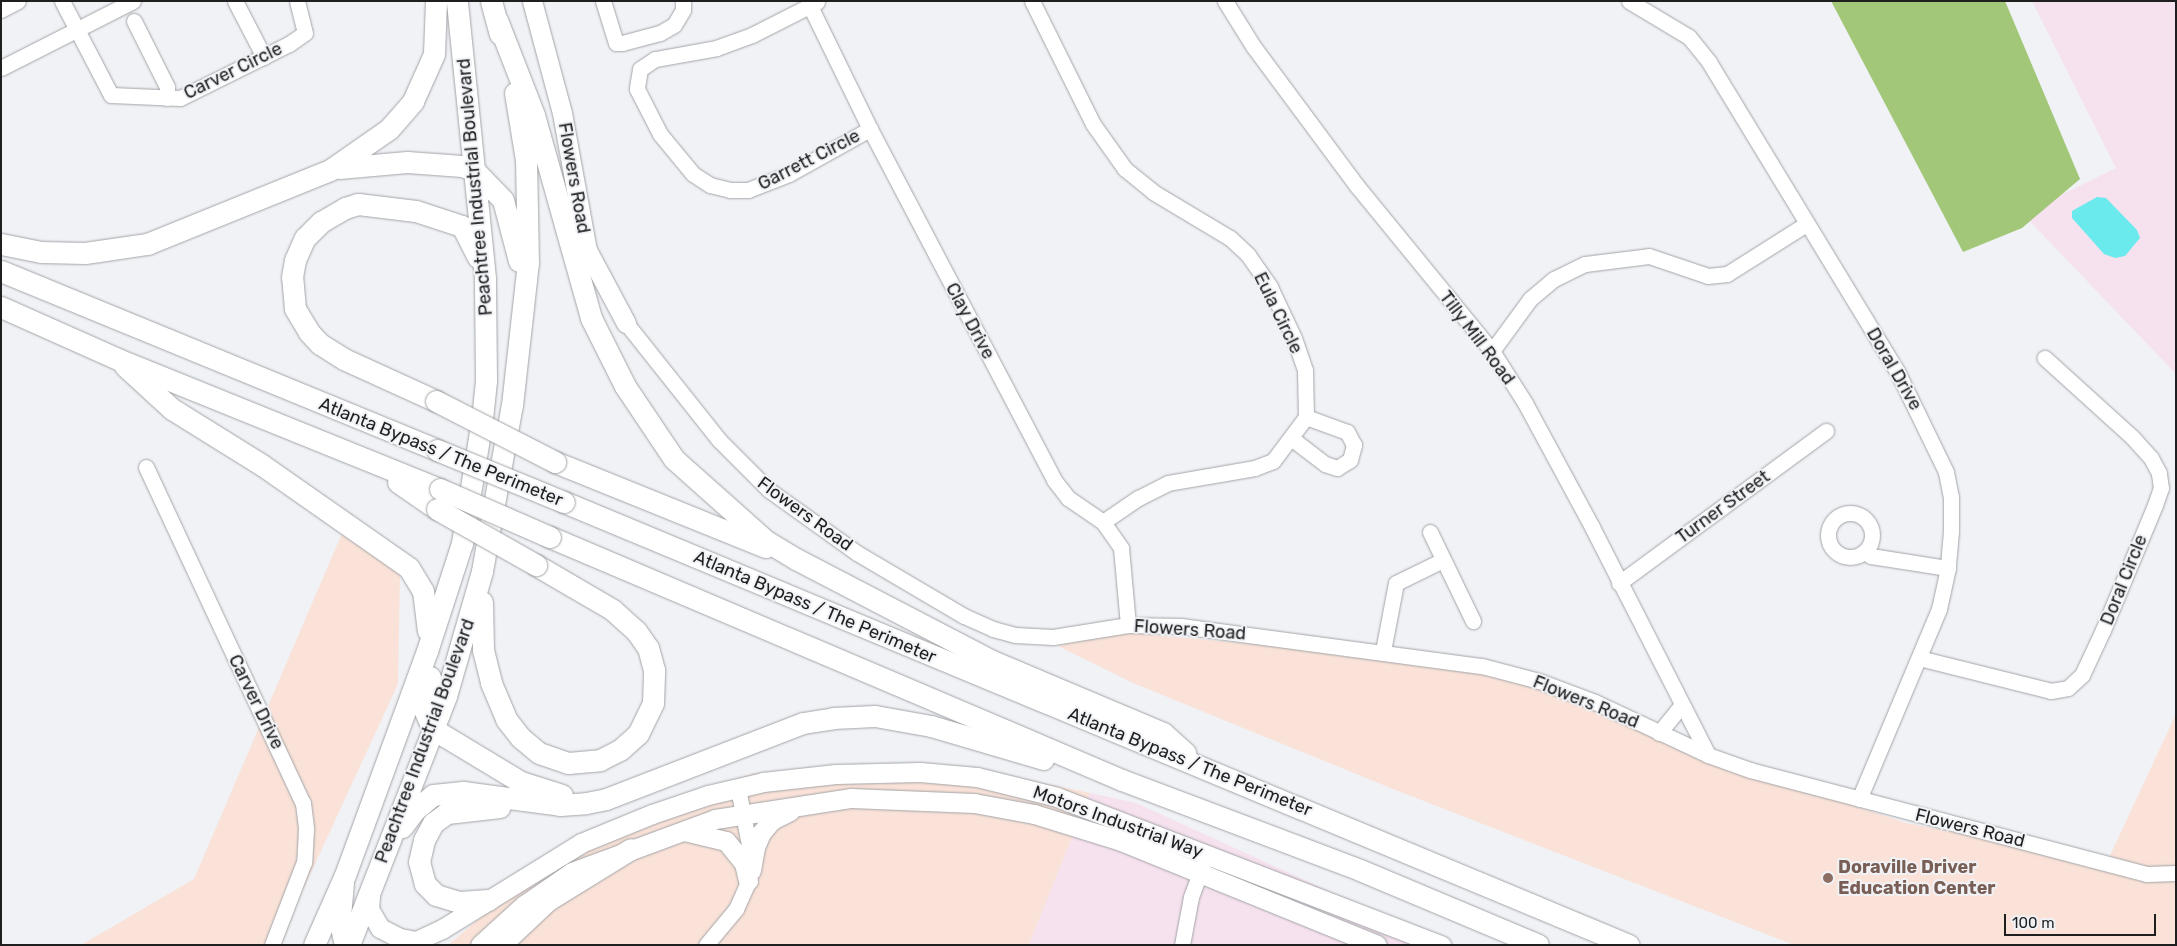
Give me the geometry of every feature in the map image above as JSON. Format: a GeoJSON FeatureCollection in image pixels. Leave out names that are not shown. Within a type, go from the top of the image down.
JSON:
{"type":"FeatureCollection","features":[{"type":"Feature","properties":{"kind":"highway"},"geometry":{"type":"LineString","coordinates":[[1,244],[41,252],[76,253],[147,244],[330,170],[389,129],[414,101],[434,54],[436,1]]}},
{"type":"Feature","properties":{"kind":"highway","name":"Peachtree Industrial Boulevard"},"geometry":{"type":"LineString","coordinates":[[314,945],[345,875],[427,651],[462,543],[486,380],[486,278],[457,1]]}},
{"type":"Feature","properties":{"kind":"highway"},"geometry":{"type":"LineString","coordinates":[[494,11],[534,115],[591,318],[625,386],[674,458],[766,541],[796,560],[992,661],[1163,733],[1198,765]]}},
{"type":"Feature","properties":{"kind":"highway","name":"Peachtree Industrial Boulevard"},"geometry":{"type":"LineString","coordinates":[[349,945],[370,897],[461,650],[482,571],[512,405],[524,304],[529,234],[526,160],[520,116],[494,11]]}},
{"type":"Feature","properties":{"kind":"highway"},"geometry":{"type":"LineString","coordinates":[[330,170],[407,162],[462,166],[475,171],[496,191],[507,210],[515,238],[524,304]]}},
{"type":"Feature","properties":{"kind":"highway"},"geometry":{"type":"LineString","coordinates":[[486,278],[473,241],[462,226],[416,211],[372,205],[345,208],[312,230],[300,247],[292,277],[296,309],[309,332],[330,351],[436,401],[555,462],[796,560]]}},
{"type":"Feature","properties":{"kind":"highway","name":"Atlanta Bypass / The Perimeter"},"geometry":{"type":"LineString","coordinates":[[1,271],[564,502],[1629,945]]}},
{"type":"Feature","properties":{"kind":"highway","name":"Atlanta Bypass / The Perimeter"},"geometry":{"type":"LineString","coordinates":[[1,307],[120,360],[367,460],[439,499],[550,537],[1122,780],[1360,870],[1538,945]]}},
{"type":"Feature","properties":{"kind":"highway"},"geometry":{"type":"LineString","coordinates":[[120,360],[172,409],[262,465],[409,568],[420,583],[425,599],[427,651]]}},
{"type":"Feature","properties":{"kind":"highway"},"geometry":{"type":"LineString","coordinates":[[439,499],[536,565],[612,610],[636,631],[652,659],[655,690],[650,714],[629,743],[600,760],[578,763],[548,757],[525,742],[506,719],[494,694],[483,650],[482,571]]}},
{"type":"Feature","properties":{"kind":"highway"},"geometry":{"type":"LineString","coordinates":[[462,543],[456,590],[424,699],[424,713],[433,730],[521,782],[559,795],[594,795],[640,784]]}},
{"type":"Feature","properties":{"kind":"highway"},"geometry":{"type":"LineString","coordinates":[[488,900],[469,903],[446,899],[425,884],[419,862],[424,840],[433,823],[459,809],[560,805],[606,799],[640,784],[803,723],[833,718],[875,716],[931,726],[1122,780]]}},
{"type":"Feature","properties":{"kind":"highway"},"geometry":{"type":"LineString","coordinates":[[388,848],[415,810],[433,795],[463,792],[560,805]]}},
{"type":"Feature","properties":{"kind":"highway"},"geometry":{"type":"LineString","coordinates":[[500,945],[548,900],[631,849]]}},
{"type":"Feature","properties":{"kind":"main road","name":"Flowers Road"},"geometry":{"type":"LineString","coordinates":[[532,1],[558,95],[587,250],[626,323]]}},
{"type":"Feature","properties":{"kind":"main road","name":"Motors Industrial Way"},"geometry":{"type":"LineString","coordinates":[[408,943],[488,900],[544,863],[594,836],[652,814],[738,788],[836,774],[920,772],[977,777],[1057,797],[1441,945]]}},
{"type":"Feature","properties":{"kind":"main road","name":"Motors Industrial Way"},"geometry":{"type":"LineString","coordinates":[[480,945],[552,883],[631,849],[744,813],[859,798],[915,799],[998,807],[1034,814],[1121,841],[1377,945]]}},
{"type":"Feature","properties":{"kind":"main road"},"geometry":{"type":"LineString","coordinates":[[750,876],[754,846],[772,820],[805,804]]}},
{"type":"Feature","properties":{"kind":"main road"},"geometry":{"type":"LineString","coordinates":[[683,831],[726,841],[744,863],[750,876]]}},
{"type":"Feature","properties":{"kind":"main road"},"geometry":{"type":"LineString","coordinates":[[344,945],[340,927],[345,875]]}},
{"type":"Feature","properties":{"kind":"main road"},"geometry":{"type":"LineString","coordinates":[[370,897],[370,909],[380,928],[408,943]]}},
{"type":"Feature","properties":{"kind":"street"},"geometry":{"type":"LineString","coordinates":[[1,10],[18,1]]}},
{"type":"Feature","properties":{"kind":"street","name":"Carver Circle"},"geometry":{"type":"LineString","coordinates":[[62,1],[111,95],[167,98],[180,98],[264,57],[304,33],[297,1]]}},
{"type":"Feature","properties":{"kind":"street"},"geometry":{"type":"LineString","coordinates":[[1,68],[133,1]]}},
{"type":"Feature","properties":{"kind":"street"},"geometry":{"type":"LineString","coordinates":[[235,1],[264,57]]}},
{"type":"Feature","properties":{"kind":"street"},"geometry":{"type":"LineString","coordinates":[[603,1],[616,43],[622,43],[660,33],[674,25],[683,10],[683,1]]}},
{"type":"Feature","properties":{"kind":"street","name":"Eula Circle"},"geometry":{"type":"LineString","coordinates":[[1032,1],[1093,124],[1124,169],[1153,192],[1230,238],[1248,255],[1270,287],[1305,370],[1306,416]]}},
{"type":"Feature","properties":{"kind":"street","name":"Tilly Mill Road"},"geometry":{"type":"LineString","coordinates":[[1225,1],[1253,46],[1346,171],[1492,351],[1525,403],[1708,755]]}},
{"type":"Feature","properties":{"kind":"street","name":"Doral Drive"},"geometry":{"type":"LineString","coordinates":[[1629,1],[1670,23],[1694,44],[1709,62],[1897,372],[1946,472],[1951,497],[1948,568],[1939,609],[1859,799]]}},
{"type":"Feature","properties":{"kind":"street","name":"Garrett Circle"},"geometry":{"type":"LineString","coordinates":[[814,4],[752,35],[717,48],[656,59],[640,69],[637,89],[660,134],[693,174],[710,185],[730,190],[748,190],[789,174],[870,129]]}},
{"type":"Feature","properties":{"kind":"street","name":"Clay Drive"},"geometry":{"type":"LineString","coordinates":[[814,4],[870,129],[1054,480],[1068,498],[1103,522],[1121,548],[1128,625]]}},
{"type":"Feature","properties":{"kind":"street"},"geometry":{"type":"LineString","coordinates":[[134,21],[166,87],[167,98]]}},
{"type":"Feature","properties":{"kind":"street"},"geometry":{"type":"LineString","coordinates":[[1492,351],[1530,299],[1554,279],[1585,264],[1649,256],[1708,276],[1727,274],[1806,224]]}},
{"type":"Feature","properties":{"kind":"street","name":"Flowers Road"},"geometry":{"type":"LineString","coordinates":[[626,323],[719,440],[751,474],[857,553],[964,616],[1004,632],[1052,637],[1128,625],[1181,626],[1384,651],[1482,666],[1539,681],[1595,702],[1708,755],[1758,772],[2147,874],[2176,873]]}},
{"type":"Feature","properties":{"kind":"street","name":"Doral Circle"},"geometry":{"type":"LineString","coordinates":[[1919,658],[2051,691],[2068,688],[2082,675],[2103,630],[2155,505],[2160,488],[2159,473],[2151,458],[2132,437],[2045,358]]}},
{"type":"Feature","properties":{"kind":"street"},"geometry":{"type":"LineString","coordinates":[[1103,522],[1138,498],[1168,483],[1255,468],[1273,461],[1306,416],[1347,432],[1354,445],[1350,460],[1337,468],[1325,464],[1291,438]]}},
{"type":"Feature","properties":{"kind":"street","name":"Turner Street"},"geometry":{"type":"LineString","coordinates":[[1620,583],[1826,431]]}},
{"type":"Feature","properties":{"kind":"street","name":"Carver Drive"},"geometry":{"type":"LineString","coordinates":[[146,467],[303,802],[306,829],[303,866],[272,945]]}},
{"type":"Feature","properties":{"kind":"street"},"geometry":{"type":"LineString","coordinates":[[1430,532],[1473,621]]}},
{"type":"Feature","properties":{"kind":"street"},"geometry":{"type":"LineString","coordinates":[[1865,552],[1871,556],[1948,568]]}},
{"type":"Feature","properties":{"kind":"street"},"geometry":{"type":"LineString","coordinates":[[1384,651],[1396,582],[1443,560]]}},
{"type":"Feature","properties":{"kind":"street"},"geometry":{"type":"LineString","coordinates":[[1660,733],[1682,705]]}},
{"type":"Feature","properties":{"kind":"street"},"geometry":{"type":"LineString","coordinates":[[706,945],[736,909],[750,876],[744,813],[738,788]]}},
{"type":"Feature","properties":{"kind":"street"},"geometry":{"type":"LineString","coordinates":[[1182,945],[1191,897],[1208,854]]}},
{"type":"Feature","properties":{"kind":"shaded area"},"geometry":{"type":"Polygon","coordinates":[[[2032,1],[2176,1],[2176,374],[2023,214],[2116,168],[2032,1]]]}},
{"type":"Feature","properties":{"kind":"shaded area"},"geometry":{"type":"Polygon","coordinates":[[[349,517],[400,574],[398,684],[297,903],[282,945],[81,945],[194,879],[349,517]]]}},
{"type":"Feature","properties":{"kind":"shaded area"},"geometry":{"type":"Polygon","coordinates":[[[1119,632],[1451,662],[1597,697],[1722,762],[1906,823],[2107,862],[2176,714],[2176,945],[1794,945],[1393,789],[1133,683],[1058,646],[1119,632]]]}},
{"type":"Feature","properties":{"kind":"shaded area"},"geometry":{"type":"Polygon","coordinates":[[[968,767],[1090,793],[1029,945],[448,945],[519,885],[607,829],[754,773],[968,767]]]}},
{"type":"Feature","properties":{"kind":"shaded area"},"geometry":{"type":"Polygon","coordinates":[[[1090,793],[1136,803],[1447,945],[1029,945],[1090,793]]]}},
{"type":"Feature","properties":{"kind":"green space"},"geometry":{"type":"Polygon","coordinates":[[[1831,1],[2005,1],[2080,179],[2022,228],[1963,252],[1831,1]]]}},
{"type":"Feature","properties":{"kind":"water"},"geometry":{"type":"Polygon","coordinates":[[[2097,197],[2106,198],[2137,230],[2140,238],[2125,256],[2115,258],[2104,254],[2072,218],[2072,211],[2097,197]]]}},
{"type":"Feature","properties":{"kind":"place","name":"Doraville Driver Education Center"},"geometry":{"type":"Point","coordinates":[1828,878]}}]}
